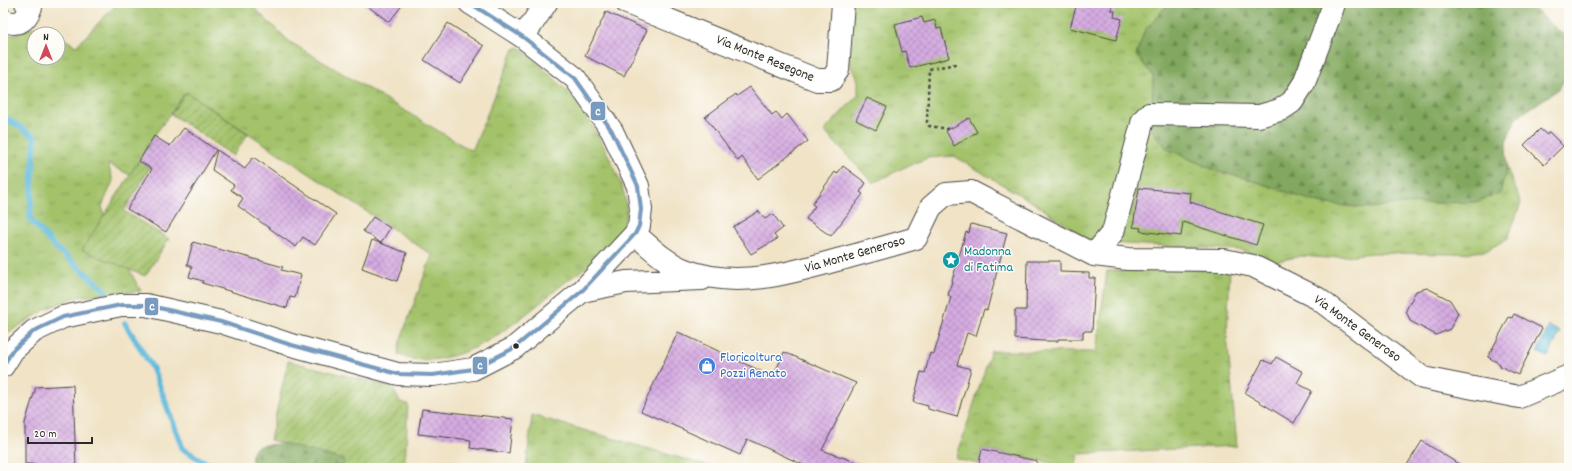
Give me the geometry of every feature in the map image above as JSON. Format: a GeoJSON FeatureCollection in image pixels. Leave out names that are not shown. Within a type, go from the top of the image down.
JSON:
{"type":"FeatureCollection","features":[{"type":"Feature","properties":{"kind":"street"},"geometry":{"type":"LineString","coordinates":[[3,20],[8,22],[19,22],[28,17],[31,7],[26,3]]}},
{"type":"Feature","properties":{"kind":"street"},"geometry":{"type":"LineString","coordinates":[[470,3],[523,36],[575,78],[612,131],[638,186],[641,209],[639,226],[635,234]]}},
{"type":"Feature","properties":{"kind":"street"},"geometry":{"type":"LineString","coordinates":[[523,36],[546,3]]}},
{"type":"Feature","properties":{"kind":"street","name":"Via Monte Resegone"},"geometry":{"type":"LineString","coordinates":[[627,3],[817,80],[831,80],[838,70],[843,3]]}},
{"type":"Feature","properties":{"kind":"street"},"geometry":{"type":"LineString","coordinates":[[1094,255],[1113,232],[1143,120],[1149,114],[1259,116],[1280,110],[1292,102],[1304,83],[1332,4]]}},
{"type":"Feature","properties":{"kind":"street","name":"Via Monte Generoso"},"geometry":{"type":"LineString","coordinates":[[582,291],[626,282],[758,279],[797,272],[916,238],[931,206],[946,194],[970,192],[1094,255],[1128,259],[1224,260],[1253,266],[1317,298],[1423,378],[1519,397],[1569,376]]}},
{"type":"Feature","properties":{"kind":"street","name":"Via Monte Generoso"},"geometry":{"type":"LineString","coordinates":[[3,366],[13,350],[34,331],[63,317],[121,305],[146,305],[221,322],[288,344],[398,374],[433,375],[473,369],[514,348],[582,291],[635,234],[663,258],[684,270],[721,279]]}},
{"type":"Feature","properties":{"kind":"path"},"geometry":{"type":"LineString","coordinates":[[949,129],[929,126],[927,122],[929,69],[956,64]]}},
{"type":"Feature","properties":{"kind":"green space"},"geometry":{"type":"Polygon","coordinates":[[[132,3],[249,3],[290,42],[472,151],[514,49],[519,47],[568,92],[585,115],[605,148],[614,166],[625,198],[626,210],[623,227],[619,236],[614,243],[595,261],[567,281],[512,325],[488,341],[467,351],[447,357],[427,360],[407,358],[398,354],[400,341],[432,255],[186,92],[154,136],[130,175],[108,164],[113,181],[102,206],[108,231],[141,291],[76,297],[46,309],[3,336],[3,30],[8,36],[26,30],[26,66],[66,66],[66,40],[76,46],[116,5],[132,3]]]}},
{"type":"Feature","properties":{"kind":"green space"},"geometry":{"type":"Polygon","coordinates":[[[852,3],[1170,3],[1162,10],[1136,55],[1153,75],[1167,149],[1219,172],[1245,178],[1319,203],[1371,208],[1397,204],[1475,202],[1500,193],[1507,168],[1521,203],[1508,238],[1486,251],[1452,254],[1372,253],[1327,258],[1301,256],[1274,262],[1241,250],[1090,241],[1037,205],[954,156],[928,158],[903,168],[873,183],[824,131],[858,95],[858,81],[848,60],[852,3]]]}},
{"type":"Feature","properties":{"kind":"green space"},"geometry":{"type":"Polygon","coordinates":[[[1170,3],[1527,3],[1565,36],[1569,52],[1569,71],[1559,89],[1516,118],[1506,142],[1507,168],[1500,193],[1475,202],[1397,204],[1371,208],[1319,203],[1245,178],[1219,172],[1167,149],[1151,129],[1153,76],[1136,55],[1145,30],[1170,3]]]}},
{"type":"Feature","properties":{"kind":"green space"},"geometry":{"type":"Polygon","coordinates":[[[186,92],[248,134],[233,156],[171,114],[186,92]]]}},
{"type":"Feature","properties":{"kind":"green space"},"geometry":{"type":"Polygon","coordinates":[[[139,161],[150,168],[124,211],[169,239],[145,276],[82,250],[139,161]]]}},
{"type":"Feature","properties":{"kind":"green space"},"geometry":{"type":"Polygon","coordinates":[[[1230,268],[1227,336],[1237,446],[1078,454],[1075,468],[982,449],[979,464],[956,459],[991,351],[1096,352],[1107,271],[1230,268]]]}},
{"type":"Feature","properties":{"kind":"green space"},"geometry":{"type":"Polygon","coordinates":[[[288,361],[392,387],[400,402],[408,404],[405,468],[342,468],[345,460],[270,440],[288,361]]]}},
{"type":"Feature","properties":{"kind":"green space"},"geometry":{"type":"Polygon","coordinates":[[[532,415],[715,468],[526,468],[532,415]]]}},
{"type":"Feature","properties":{"kind":"green space"},"geometry":{"type":"Polygon","coordinates":[[[286,444],[345,460],[342,468],[253,468],[252,459],[255,449],[265,445],[286,444]]]}},
{"type":"Feature","properties":{"kind":"water"},"geometry":{"type":"Polygon","coordinates":[[[1549,326],[1560,332],[1548,357],[1537,352],[1549,326]]]}},
{"type":"Feature","properties":{"kind":"building"},"geometry":{"type":"Polygon","coordinates":[[[363,3],[404,3],[389,22],[363,3]]]}},
{"type":"Feature","properties":{"kind":"building"},"geometry":{"type":"Polygon","coordinates":[[[1077,3],[1113,3],[1111,10],[1115,11],[1114,17],[1122,19],[1116,40],[1070,28],[1077,3]]]}},
{"type":"Feature","properties":{"kind":"building"},"geometry":{"type":"Polygon","coordinates":[[[606,12],[647,30],[624,76],[585,56],[606,12]]]}},
{"type":"Feature","properties":{"kind":"building"},"geometry":{"type":"Polygon","coordinates":[[[922,17],[924,23],[935,20],[937,29],[941,28],[949,58],[910,68],[905,51],[902,52],[895,24],[922,17]]]}},
{"type":"Feature","properties":{"kind":"building"},"geometry":{"type":"Polygon","coordinates":[[[448,23],[484,46],[460,83],[424,60],[448,23]]]}},
{"type":"Feature","properties":{"kind":"building"},"geometry":{"type":"Polygon","coordinates":[[[750,87],[772,115],[776,112],[782,119],[787,114],[808,141],[758,179],[742,157],[738,161],[705,117],[736,94],[737,96],[750,87]]]}},
{"type":"Feature","properties":{"kind":"building"},"geometry":{"type":"Polygon","coordinates":[[[867,98],[887,107],[876,130],[856,120],[867,98]]]}},
{"type":"Feature","properties":{"kind":"building"},"geometry":{"type":"Polygon","coordinates":[[[969,118],[977,132],[954,146],[946,131],[969,118]]]}},
{"type":"Feature","properties":{"kind":"building"},"geometry":{"type":"Polygon","coordinates":[[[184,128],[216,150],[166,232],[127,209],[152,169],[139,161],[154,136],[170,146],[184,128]]]}},
{"type":"Feature","properties":{"kind":"building"},"geometry":{"type":"Polygon","coordinates":[[[1540,129],[1547,135],[1549,132],[1563,146],[1544,165],[1524,145],[1540,129]]]}},
{"type":"Feature","properties":{"kind":"building"},"geometry":{"type":"Polygon","coordinates":[[[217,150],[245,169],[253,157],[336,214],[315,245],[303,237],[296,247],[238,206],[243,198],[231,190],[234,185],[212,170],[217,150]]]}},
{"type":"Feature","properties":{"kind":"building"},"geometry":{"type":"Polygon","coordinates":[[[843,166],[866,183],[860,192],[863,194],[831,236],[806,219],[815,206],[812,204],[835,172],[837,174],[843,166]]]}},
{"type":"Feature","properties":{"kind":"building"},"geometry":{"type":"Polygon","coordinates":[[[1139,188],[1191,193],[1190,202],[1263,225],[1256,245],[1183,222],[1181,236],[1140,231],[1141,228],[1133,227],[1139,188]]]}},
{"type":"Feature","properties":{"kind":"building"},"geometry":{"type":"Polygon","coordinates":[[[759,211],[765,219],[773,214],[783,228],[774,235],[777,239],[751,254],[733,227],[759,211]]]}},
{"type":"Feature","properties":{"kind":"building"},"geometry":{"type":"Polygon","coordinates":[[[373,217],[390,228],[381,243],[363,231],[373,217]]]}},
{"type":"Feature","properties":{"kind":"building"},"geometry":{"type":"Polygon","coordinates":[[[971,224],[1007,233],[987,310],[984,309],[976,336],[967,333],[957,365],[971,369],[957,417],[928,409],[928,406],[913,402],[921,372],[925,373],[930,353],[934,354],[951,297],[948,295],[966,232],[969,233],[971,224]]]}},
{"type":"Feature","properties":{"kind":"building"},"geometry":{"type":"Polygon","coordinates":[[[372,240],[407,253],[397,281],[362,268],[372,240]]]}},
{"type":"Feature","properties":{"kind":"building"},"geometry":{"type":"Polygon","coordinates":[[[193,242],[283,267],[281,270],[301,275],[295,298],[290,297],[287,308],[202,283],[203,281],[189,277],[192,267],[187,265],[193,242]]]}},
{"type":"Feature","properties":{"kind":"building"},"geometry":{"type":"Polygon","coordinates":[[[1027,261],[1060,261],[1060,272],[1089,273],[1089,278],[1095,278],[1092,331],[1083,331],[1083,339],[1058,339],[1058,341],[1043,341],[1015,339],[1015,310],[1026,310],[1027,261]]]}},
{"type":"Feature","properties":{"kind":"building"},"geometry":{"type":"Polygon","coordinates":[[[1427,288],[1450,300],[1458,313],[1450,329],[1436,335],[1410,321],[1406,310],[1416,291],[1427,288]]]}},
{"type":"Feature","properties":{"kind":"building"},"geometry":{"type":"Polygon","coordinates":[[[1514,314],[1542,328],[1518,375],[1500,366],[1500,364],[1488,357],[1509,317],[1512,318],[1514,314]]]}},
{"type":"Feature","properties":{"kind":"building"},"geometry":{"type":"Polygon","coordinates":[[[678,332],[773,377],[784,352],[856,383],[822,450],[867,466],[866,468],[810,468],[747,439],[740,455],[641,411],[678,332]]]}},
{"type":"Feature","properties":{"kind":"building"},"geometry":{"type":"Polygon","coordinates":[[[1276,357],[1303,372],[1297,383],[1312,391],[1294,423],[1245,393],[1263,360],[1272,364],[1276,357]]]}},
{"type":"Feature","properties":{"kind":"building"},"geometry":{"type":"Polygon","coordinates":[[[73,385],[76,468],[37,468],[36,464],[25,464],[25,423],[36,387],[73,385]]]}},
{"type":"Feature","properties":{"kind":"building"},"geometry":{"type":"Polygon","coordinates":[[[422,409],[513,419],[509,453],[470,448],[471,440],[418,434],[422,409]]]}},
{"type":"Feature","properties":{"kind":"building"},"geometry":{"type":"Polygon","coordinates":[[[1422,441],[1465,468],[1405,468],[1422,441]]]}},
{"type":"Feature","properties":{"kind":"building"},"geometry":{"type":"Polygon","coordinates":[[[982,449],[1037,461],[1036,468],[978,468],[982,449]]]}},
{"type":"Feature","properties":{"kind":"waterway"},"geometry":{"type":"LineString","coordinates":[[3,116],[35,137],[30,219],[55,247],[105,290]]}},
{"type":"Feature","properties":{"kind":"waterway"},"geometry":{"type":"LineString","coordinates":[[125,323],[153,369],[183,449],[208,464],[222,468]]}},
{"type":"Feature","properties":{"kind":"transit line","name":"C"},"geometry":{"type":"LineString","coordinates":[[3,366],[13,350],[34,331],[63,317],[121,305],[146,305],[221,322],[288,344],[398,374],[433,375],[473,369],[514,348],[582,291],[635,234],[639,226],[641,209],[638,186],[612,131],[575,78],[523,37],[470,3]]}},
{"type":"Feature","properties":{"kind":"place","name":"Madonna di Fatima"},"geometry":{"type":"Point","coordinates":[951,260]}},
{"type":"Feature","properties":{"kind":"place","name":"Floricoltura Pozzi Renato"},"geometry":{"type":"Point","coordinates":[707,366]}}]}
